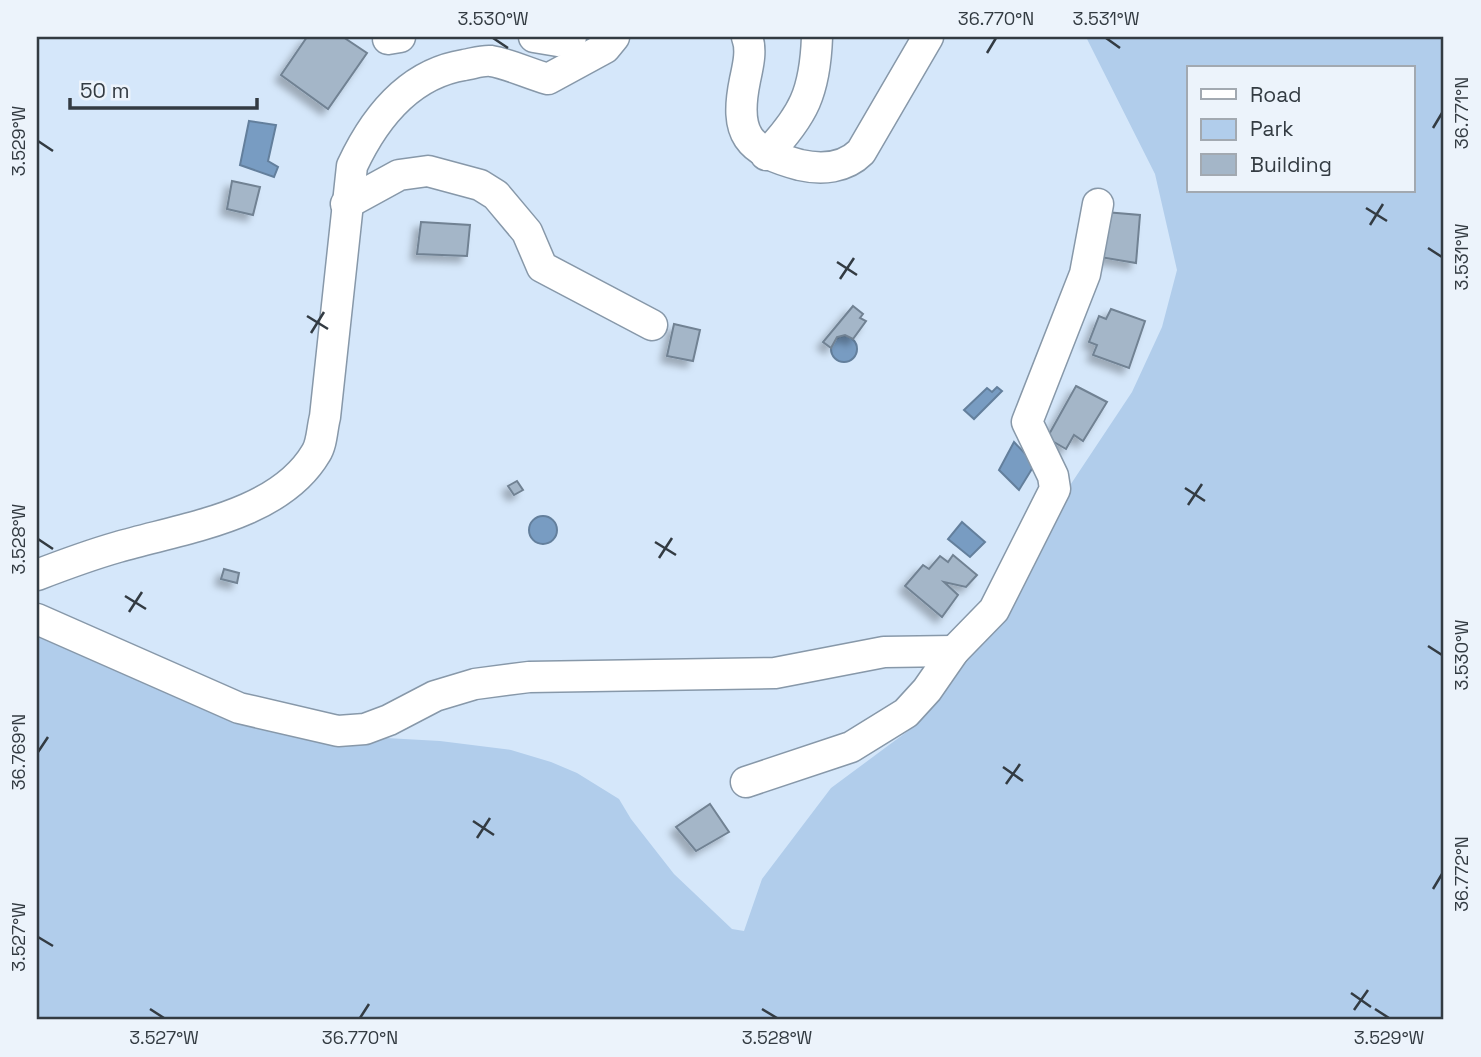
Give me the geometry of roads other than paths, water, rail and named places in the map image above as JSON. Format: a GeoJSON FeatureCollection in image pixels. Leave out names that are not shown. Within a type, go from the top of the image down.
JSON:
{"type":"FeatureCollection","features":[{"type":"Feature","properties":{"kind":"street"},"geometry":{"type":"LineString","coordinates":[[534,37],[558,41],[571,37]]}},
{"type":"Feature","properties":{"kind":"street"},"geometry":{"type":"LineString","coordinates":[[37,575],[117,547],[229,515],[269,499],[297,478],[318,451],[325,417],[346,204],[352,166],[367,135],[396,100],[421,81],[448,68],[489,61],[548,79],[605,48],[614,37]]}},
{"type":"Feature","properties":{"kind":"street"},"geometry":{"type":"LineString","coordinates":[[747,37],[750,44],[740,121],[748,138],[766,155],[812,168],[831,167],[851,161],[861,152],[928,37]]}},
{"type":"Feature","properties":{"kind":"street"},"geometry":{"type":"LineString","coordinates":[[766,155],[801,114],[810,93],[817,37]]}},
{"type":"Feature","properties":{"kind":"street"},"geometry":{"type":"LineString","coordinates":[[346,204],[399,175],[428,171],[480,185],[496,195],[519,221],[533,243],[542,267],[652,325]]}},
{"type":"Feature","properties":{"kind":"street"},"geometry":{"type":"LineString","coordinates":[[746,782],[851,747],[906,713],[927,690],[954,650],[994,610],[1055,489],[1052,476],[1027,422],[1084,274],[1098,204]]}},
{"type":"Feature","properties":{"kind":"street"},"geometry":{"type":"LineString","coordinates":[[37,619],[239,708],[338,731],[365,729],[435,696],[475,684],[528,677],[775,673],[884,652],[954,650]]}}]}
